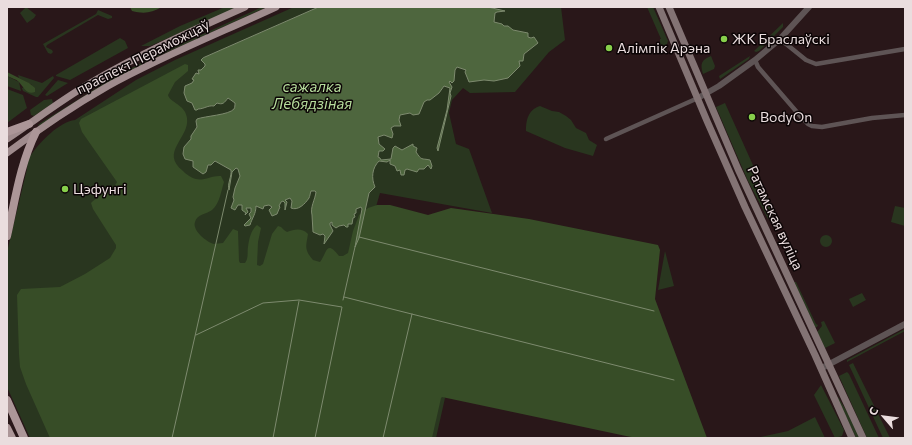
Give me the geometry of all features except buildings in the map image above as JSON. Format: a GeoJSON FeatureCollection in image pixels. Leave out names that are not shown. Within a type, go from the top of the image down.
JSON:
{"type":"FeatureCollection","features":[{"type":"Feature","properties":{"kind":"highway"},"geometry":{"type":"LineString","coordinates":[[7,132],[29,124]]}},
{"type":"Feature","properties":{"kind":"highway"},"geometry":{"type":"LineString","coordinates":[[7,236],[21,173],[28,149],[36,132]]}},
{"type":"Feature","properties":{"kind":"highway"},"geometry":{"type":"LineString","coordinates":[[7,400],[24,438]]}},
{"type":"Feature","properties":{"kind":"highway"},"geometry":{"type":"LineString","coordinates":[[7,428],[12,438]]}},
{"type":"Feature","properties":{"kind":"main road","name":"праспект Пераможцаў"},"geometry":{"type":"LineString","coordinates":[[7,139],[86,86],[114,70],[176,38],[245,7]]}},
{"type":"Feature","properties":{"kind":"main road","name":"праспект Пераможцаў"},"geometry":{"type":"LineString","coordinates":[[7,153],[36,132],[108,87],[161,60],[276,7]]}},
{"type":"Feature","properties":{"kind":"main road","name":"Ратамская вуліца"},"geometry":{"type":"LineString","coordinates":[[659,7],[745,207],[822,368],[852,438]]}},
{"type":"Feature","properties":{"kind":"main road","name":"Ратамская вуліца"},"geometry":{"type":"LineString","coordinates":[[668,7],[738,169],[863,438]]}},
{"type":"Feature","properties":{"kind":"street"},"geometry":{"type":"LineString","coordinates":[[606,139],[706,94],[755,60],[780,39],[809,7]]}},
{"type":"Feature","properties":{"kind":"street"},"geometry":{"type":"LineString","coordinates":[[780,39],[806,60],[816,64],[905,49]]}},
{"type":"Feature","properties":{"kind":"street"},"geometry":{"type":"LineString","coordinates":[[755,60],[758,67],[802,118],[812,126],[826,126],[872,118],[905,115]]}},
{"type":"Feature","properties":{"kind":"street"},"geometry":{"type":"LineString","coordinates":[[822,368],[905,324]]}},
{"type":"Feature","properties":{"kind":"shaded area"},"geometry":{"type":"Polygon","coordinates":[[[26,7],[36,15],[27,23],[20,13],[26,7]]]}},
{"type":"Feature","properties":{"kind":"shaded area"},"geometry":{"type":"Polygon","coordinates":[[[130,7],[162,7],[151,12],[144,13],[132,11],[130,7]]]}},
{"type":"Feature","properties":{"kind":"shaded area"},"geometry":{"type":"Polygon","coordinates":[[[225,7],[239,7],[150,46],[141,46],[180,26],[225,7]]]}},
{"type":"Feature","properties":{"kind":"shaded area"},"geometry":{"type":"Polygon","coordinates":[[[262,7],[267,7],[150,60],[114,80],[39,126],[38,125],[111,79],[151,58],[262,7]]]}},
{"type":"Feature","properties":{"kind":"shaded area"},"geometry":{"type":"Polygon","coordinates":[[[294,7],[561,7],[565,40],[549,52],[515,92],[470,93],[463,88],[452,100],[449,113],[456,144],[469,149],[492,213],[380,193],[349,299],[407,316],[445,398],[436,438],[30,438],[7,387],[7,252],[27,169],[28,155],[31,155],[50,133],[63,124],[75,120],[136,80],[175,60],[294,7]]]}},
{"type":"Feature","properties":{"kind":"shaded area"},"geometry":{"type":"Polygon","coordinates":[[[647,7],[653,7],[668,41],[664,46],[660,44],[661,39],[647,7]]]}},
{"type":"Feature","properties":{"kind":"shaded area"},"geometry":{"type":"Polygon","coordinates":[[[98,10],[112,16],[112,18],[108,19],[98,15],[47,45],[46,47],[53,52],[51,54],[48,53],[43,44],[96,14],[98,10]]]}},
{"type":"Feature","properties":{"kind":"shaded area"},"geometry":{"type":"Polygon","coordinates":[[[783,23],[783,27],[759,51],[754,51],[783,23]]]}},
{"type":"Feature","properties":{"kind":"shaded area"},"geometry":{"type":"Polygon","coordinates":[[[120,38],[125,41],[128,48],[70,80],[56,76],[56,75],[120,38]]]}},
{"type":"Feature","properties":{"kind":"shaded area"},"geometry":{"type":"Polygon","coordinates":[[[711,56],[715,66],[714,69],[703,74],[702,63],[705,59],[711,56]]]}},
{"type":"Feature","properties":{"kind":"shaded area"},"geometry":{"type":"Polygon","coordinates":[[[750,56],[749,59],[720,79],[719,76],[750,56]]]}},
{"type":"Feature","properties":{"kind":"shaded area"},"geometry":{"type":"Polygon","coordinates":[[[185,64],[188,65],[188,71],[175,82],[168,95],[169,98],[186,113],[187,118],[187,125],[177,145],[174,158],[176,164],[192,178],[202,179],[221,176],[224,182],[219,200],[215,207],[198,217],[195,222],[196,229],[207,241],[214,244],[223,243],[233,229],[238,231],[239,261],[240,263],[245,263],[248,244],[253,229],[257,225],[261,228],[258,242],[257,265],[260,266],[263,264],[272,234],[278,226],[287,232],[301,230],[308,234],[306,245],[308,253],[313,260],[320,262],[329,248],[332,248],[339,256],[343,256],[348,253],[353,231],[359,215],[368,208],[377,205],[390,205],[428,215],[451,208],[529,219],[658,245],[660,250],[655,299],[707,438],[637,438],[442,397],[432,438],[50,438],[20,367],[17,295],[21,289],[60,287],[85,274],[110,258],[116,248],[116,245],[93,209],[91,203],[117,182],[82,132],[79,123],[81,119],[185,64]]]}},
{"type":"Feature","properties":{"kind":"shaded area"},"geometry":{"type":"Polygon","coordinates":[[[7,72],[29,83],[35,88],[35,92],[28,92],[18,81],[7,76],[7,72]]]}},
{"type":"Feature","properties":{"kind":"shaded area"},"geometry":{"type":"Polygon","coordinates":[[[18,75],[42,83],[53,76],[54,78],[38,97],[36,97],[23,91],[21,86],[22,88],[32,85],[19,78],[18,75]]]}},
{"type":"Feature","properties":{"kind":"shaded area"},"geometry":{"type":"Polygon","coordinates":[[[7,76],[19,82],[21,91],[7,86],[7,76]]]}},
{"type":"Feature","properties":{"kind":"shaded area"},"geometry":{"type":"Polygon","coordinates":[[[58,80],[68,83],[47,96],[45,95],[58,80]]]}},
{"type":"Feature","properties":{"kind":"shaded area"},"geometry":{"type":"Polygon","coordinates":[[[7,89],[23,95],[27,108],[7,123],[7,89]]]}},
{"type":"Feature","properties":{"kind":"shaded area"},"geometry":{"type":"Polygon","coordinates":[[[52,99],[53,103],[34,116],[31,115],[30,110],[44,100],[52,99]]]}},
{"type":"Feature","properties":{"kind":"shaded area"},"geometry":{"type":"Polygon","coordinates":[[[725,103],[775,214],[768,219],[748,181],[716,107],[725,103]]]}},
{"type":"Feature","properties":{"kind":"shaded area"},"geometry":{"type":"Polygon","coordinates":[[[540,106],[559,112],[566,116],[571,120],[576,128],[586,133],[589,140],[597,145],[593,156],[565,148],[526,131],[528,116],[533,110],[540,106]]]}},
{"type":"Feature","properties":{"kind":"shaded area"},"geometry":{"type":"Polygon","coordinates":[[[895,206],[905,208],[905,226],[891,222],[895,206]]]}},
{"type":"Feature","properties":{"kind":"shaded area"},"geometry":{"type":"Polygon","coordinates":[[[824,235],[828,235],[832,241],[828,247],[824,247],[820,243],[820,239],[824,235]]]}},
{"type":"Feature","properties":{"kind":"shaded area"},"geometry":{"type":"Polygon","coordinates":[[[665,251],[674,286],[658,290],[665,251]]]}},
{"type":"Feature","properties":{"kind":"shaded area"},"geometry":{"type":"Polygon","coordinates":[[[794,282],[796,282],[816,324],[818,325],[817,327],[815,327],[794,282]]]}},
{"type":"Feature","properties":{"kind":"shaded area"},"geometry":{"type":"Polygon","coordinates":[[[862,293],[866,300],[853,307],[849,299],[862,293]]]}},
{"type":"Feature","properties":{"kind":"shaded area"},"geometry":{"type":"Polygon","coordinates":[[[824,321],[835,343],[825,348],[817,332],[822,326],[821,322],[824,321]]]}},
{"type":"Feature","properties":{"kind":"shaded area"},"geometry":{"type":"Polygon","coordinates":[[[905,329],[905,331],[847,362],[847,360],[905,329]]]}},
{"type":"Feature","properties":{"kind":"shaded area"},"geometry":{"type":"Polygon","coordinates":[[[853,363],[890,438],[883,438],[849,365],[853,363]]]}},
{"type":"Feature","properties":{"kind":"shaded area"},"geometry":{"type":"Polygon","coordinates":[[[847,372],[879,438],[867,438],[839,376],[847,372]]]}},
{"type":"Feature","properties":{"kind":"shaded area"},"geometry":{"type":"Polygon","coordinates":[[[821,385],[844,430],[842,436],[835,438],[814,395],[821,385]]]}},
{"type":"Feature","properties":{"kind":"shaded area"},"geometry":{"type":"Polygon","coordinates":[[[838,397],[851,418],[860,438],[856,438],[837,398],[838,397]]]}},
{"type":"Feature","properties":{"kind":"shaded area"},"geometry":{"type":"Polygon","coordinates":[[[815,417],[825,438],[756,438],[788,431],[815,417]]]}},
{"type":"Feature","properties":{"kind":"water","name":"сажалка Лебядзіная"},"geometry":{"type":"Polygon","coordinates":[[[319,7],[488,7],[505,11],[495,13],[494,22],[508,26],[513,30],[528,33],[528,37],[534,37],[538,43],[524,54],[523,61],[519,61],[520,66],[508,78],[494,81],[484,80],[469,82],[465,72],[466,70],[457,67],[455,70],[454,81],[452,83],[450,81],[449,82],[452,87],[450,93],[451,96],[438,151],[437,148],[447,110],[450,88],[444,86],[439,93],[430,100],[424,102],[419,114],[413,115],[410,113],[400,115],[399,120],[401,126],[394,126],[391,128],[393,134],[392,138],[384,135],[378,137],[379,144],[385,149],[383,151],[379,151],[378,157],[381,160],[391,159],[393,148],[395,146],[402,150],[413,144],[413,146],[417,148],[416,152],[419,157],[430,160],[432,166],[431,169],[428,165],[424,169],[419,169],[417,172],[407,169],[405,170],[404,175],[401,175],[400,170],[397,171],[395,166],[390,164],[390,160],[387,162],[379,161],[373,173],[375,187],[369,193],[359,238],[355,247],[362,209],[361,207],[356,209],[352,224],[348,224],[348,227],[344,225],[336,228],[332,225],[332,222],[330,223],[333,231],[324,244],[325,236],[323,234],[320,235],[313,232],[312,209],[315,191],[311,191],[309,197],[303,205],[296,209],[291,208],[292,201],[290,198],[285,200],[287,202],[285,210],[285,203],[283,201],[281,202],[277,214],[272,216],[269,210],[272,207],[269,205],[264,206],[263,209],[256,206],[255,214],[250,225],[245,226],[244,225],[251,218],[249,214],[251,212],[251,208],[246,208],[248,212],[245,215],[246,213],[242,210],[242,205],[238,205],[235,210],[231,208],[234,200],[233,197],[235,188],[240,176],[238,169],[236,168],[232,172],[229,190],[231,170],[215,161],[211,165],[208,165],[206,172],[203,174],[193,167],[193,161],[185,159],[183,154],[184,147],[191,139],[191,136],[197,127],[197,119],[227,113],[235,107],[235,103],[228,98],[222,104],[217,103],[214,106],[197,110],[195,110],[192,103],[187,101],[184,93],[185,86],[192,83],[194,80],[192,79],[196,73],[199,74],[198,70],[201,70],[205,66],[201,60],[319,7]]]}},
{"type":"Feature","properties":{"kind":"waterway"},"geometry":{"type":"LineString","coordinates":[[172,438],[228,190]]}},
{"type":"Feature","properties":{"kind":"waterway"},"geometry":{"type":"LineString","coordinates":[[359,237],[654,311]]}},
{"type":"Feature","properties":{"kind":"waterway"},"geometry":{"type":"LineString","coordinates":[[343,300],[355,247]]}},
{"type":"Feature","properties":{"kind":"waterway"},"geometry":{"type":"LineString","coordinates":[[344,297],[674,380]]}},
{"type":"Feature","properties":{"kind":"waterway"},"geometry":{"type":"LineString","coordinates":[[196,335],[263,303],[299,300],[342,307],[315,438]]}},
{"type":"Feature","properties":{"kind":"waterway"},"geometry":{"type":"LineString","coordinates":[[273,438],[299,301]]}},
{"type":"Feature","properties":{"kind":"waterway"},"geometry":{"type":"LineString","coordinates":[[383,438],[412,314]]}},
{"type":"Feature","properties":{"kind":"place","name":"ЖК Браслаўскі"},"geometry":{"type":"Point","coordinates":[724,39]}},
{"type":"Feature","properties":{"kind":"place","name":"Алімпік Арэна"},"geometry":{"type":"Point","coordinates":[609,48]}},
{"type":"Feature","properties":{"kind":"place","name":"BodyOn"},"geometry":{"type":"Point","coordinates":[752,117]}},
{"type":"Feature","properties":{"kind":"place","name":"Цэфунгі"},"geometry":{"type":"Point","coordinates":[65,189]}}]}
